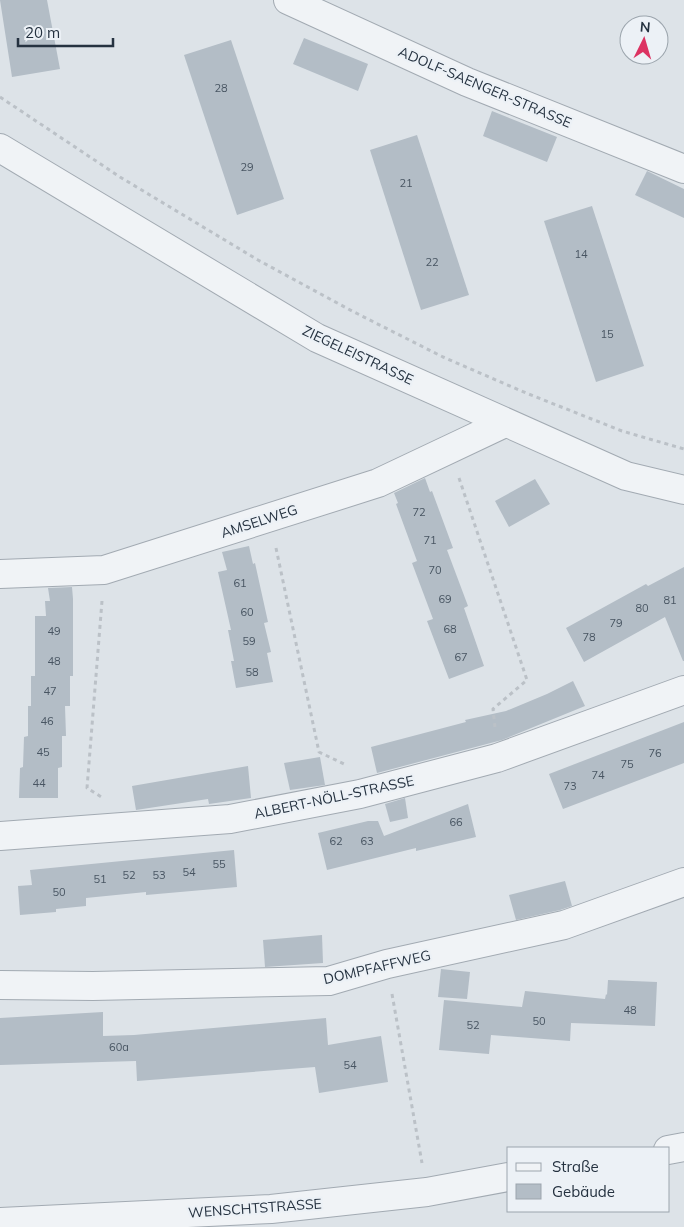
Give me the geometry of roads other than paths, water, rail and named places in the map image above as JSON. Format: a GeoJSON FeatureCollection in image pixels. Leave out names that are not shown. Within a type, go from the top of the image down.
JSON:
{"type":"FeatureCollection","features":[{"type":"Feature","properties":{"kind":"street","name":"ADOLF-SAENGER-STRASSE"},"geometry":{"type":"LineString","coordinates":[[288,0],[467,82],[684,170]]}},
{"type":"Feature","properties":{"kind":"street","name":"ZIEGELEISTRASSE"},"geometry":{"type":"LineString","coordinates":[[0,148],[316,338],[626,476],[684,490]]}},
{"type":"Feature","properties":{"kind":"street","name":"AMSELWEG"},"geometry":{"type":"LineString","coordinates":[[0,574],[104,570],[378,483],[505,423]]}},
{"type":"Feature","properties":{"kind":"street","name":"ALBERT-NÖLL-STRASSE"},"geometry":{"type":"LineString","coordinates":[[0,836],[230,819],[360,794],[496,758],[684,690]]}},
{"type":"Feature","properties":{"kind":"street","name":"DOMPFAFFWEG"},"geometry":{"type":"LineString","coordinates":[[0,985],[93,986],[329,981],[387,964],[564,925],[684,882]]}},
{"type":"Feature","properties":{"kind":"street"},"geometry":{"type":"LineString","coordinates":[[669,1150],[684,1147]]}},
{"type":"Feature","properties":{"kind":"street","name":"WENSCHTSTRASSE"},"geometry":{"type":"LineString","coordinates":[[0,1222],[271,1209],[427,1192],[507,1178]]}}]}
